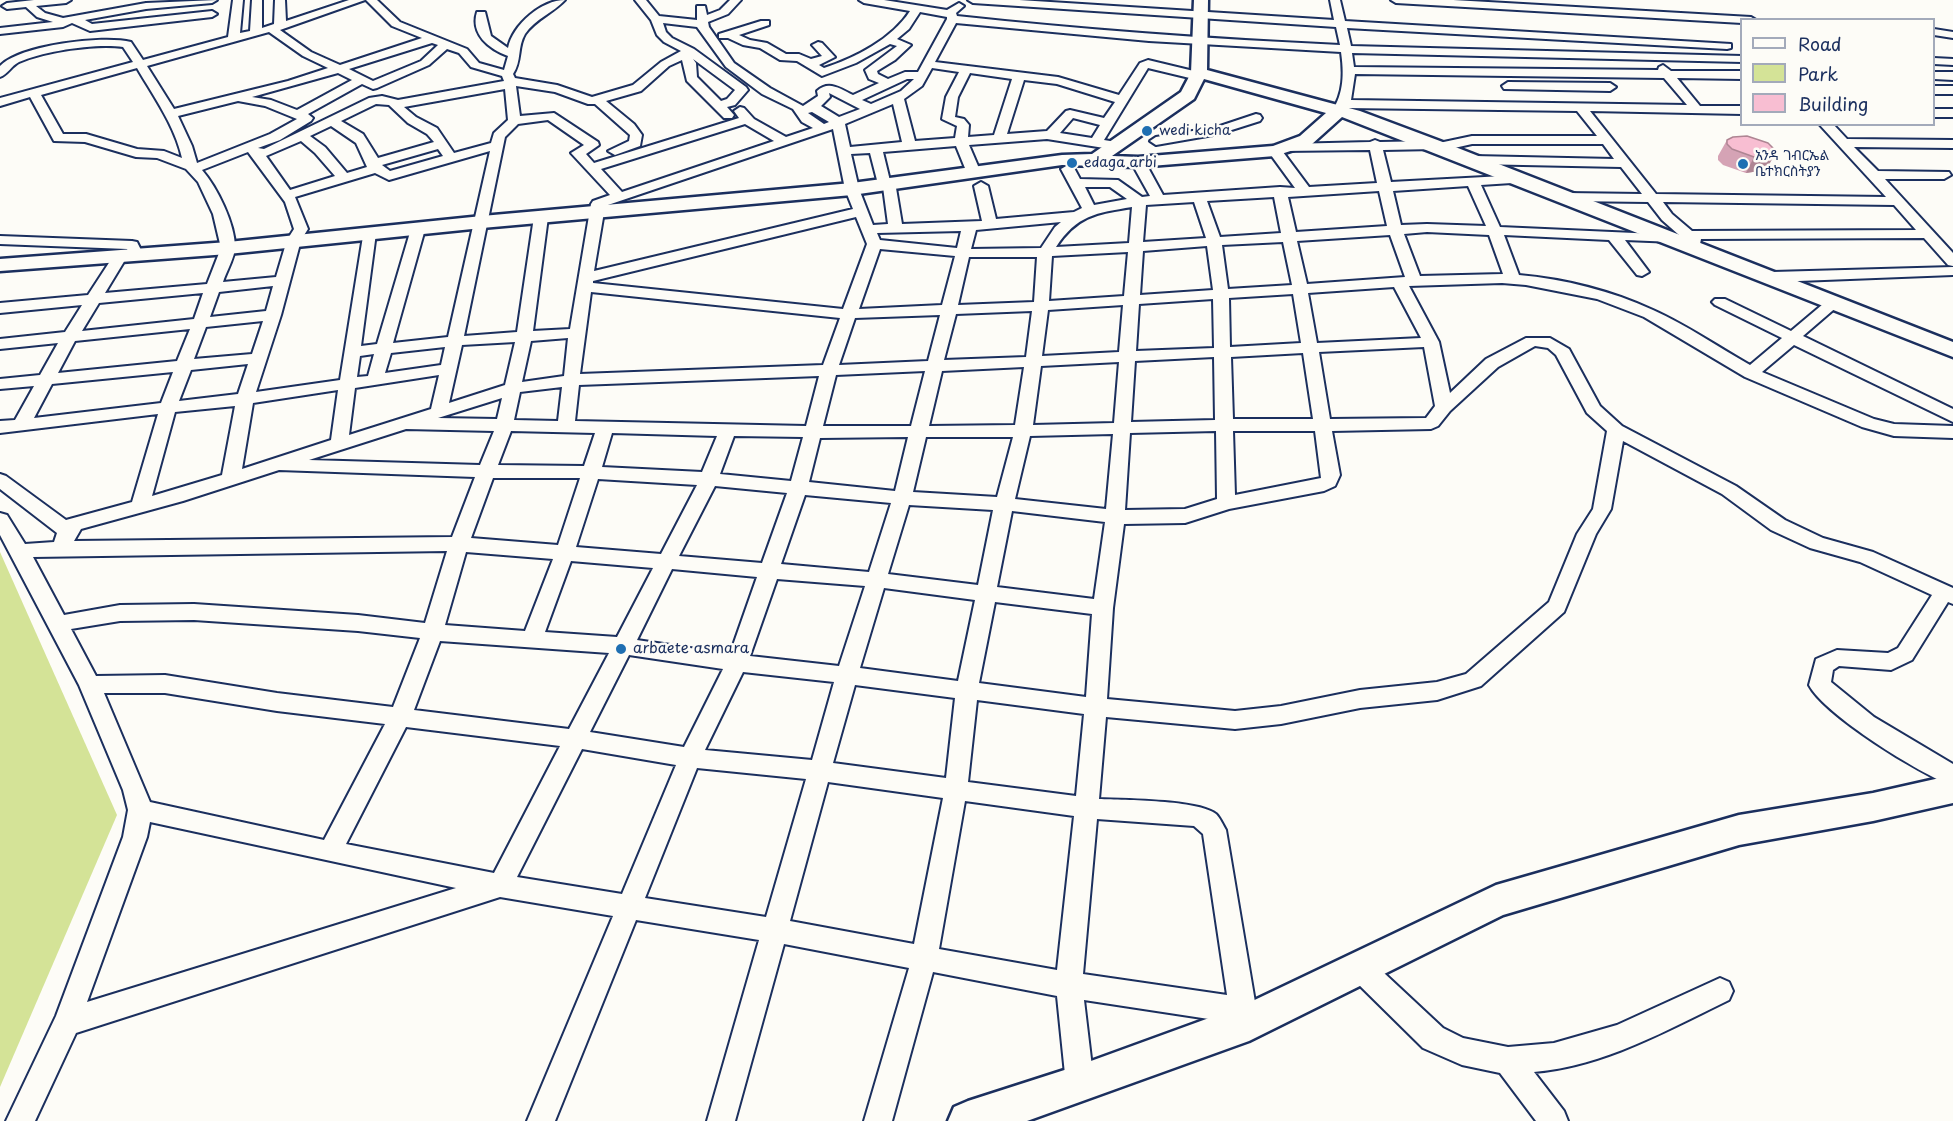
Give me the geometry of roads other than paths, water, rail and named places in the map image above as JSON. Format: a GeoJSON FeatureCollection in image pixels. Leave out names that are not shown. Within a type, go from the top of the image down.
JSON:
{"type":"FeatureCollection","features":[{"type":"Feature","properties":{"kind":"street"},"geometry":{"type":"LineString","coordinates":[[3,8],[17,0]]}},
{"type":"Feature","properties":{"kind":"street"},"geometry":{"type":"LineString","coordinates":[[3,8],[66,0]]}},
{"type":"Feature","properties":{"kind":"street"},"geometry":{"type":"LineString","coordinates":[[0,31],[55,26],[105,6],[137,0]]}},
{"type":"Feature","properties":{"kind":"street"},"geometry":{"type":"LineString","coordinates":[[105,6],[212,0]]}},
{"type":"Feature","properties":{"kind":"street"},"geometry":{"type":"LineString","coordinates":[[208,36],[216,0]]}},
{"type":"Feature","properties":{"kind":"street"},"geometry":{"type":"LineString","coordinates":[[234,38],[238,0]]}},
{"type":"Feature","properties":{"kind":"street"},"geometry":{"type":"LineString","coordinates":[[256,32],[257,0]]}},
{"type":"Feature","properties":{"kind":"street"},"geometry":{"type":"LineString","coordinates":[[275,27],[280,0]]}},
{"type":"Feature","properties":{"kind":"street"},"geometry":{"type":"LineString","coordinates":[[0,85],[5,101],[138,64],[208,36],[234,38],[275,27],[311,10],[360,0]]}},
{"type":"Feature","properties":{"kind":"street"},"geometry":{"type":"LineString","coordinates":[[371,0],[382,8],[396,24],[468,54],[495,47]]}},
{"type":"Feature","properties":{"kind":"street"},"geometry":{"type":"LineString","coordinates":[[514,121],[509,80],[515,44],[523,29],[560,0]]}},
{"type":"Feature","properties":{"kind":"street"},"geometry":{"type":"LineString","coordinates":[[640,0],[656,19],[661,33],[668,40],[715,69],[742,90],[725,103]]}},
{"type":"Feature","properties":{"kind":"street"},"geometry":{"type":"LineString","coordinates":[[656,19],[702,23],[724,12],[736,0]]}},
{"type":"Feature","properties":{"kind":"street"},"geometry":{"type":"LineString","coordinates":[[864,0],[910,5],[950,16],[1057,31],[1199,41],[1346,50],[1486,55],[1740,59]]}},
{"type":"Feature","properties":{"kind":"street"},"geometry":{"type":"LineString","coordinates":[[566,427],[577,333],[598,204],[823,129],[898,98],[914,88],[922,63],[950,16],[968,0]]}},
{"type":"Feature","properties":{"kind":"street"},"geometry":{"type":"LineString","coordinates":[[973,0],[1201,8],[1340,24],[1474,14],[1617,12],[1740,19]]}},
{"type":"Feature","properties":{"kind":"street"},"geometry":{"type":"LineString","coordinates":[[1281,149],[1306,140],[1341,107],[1348,70],[1335,0]]}},
{"type":"Feature","properties":{"kind":"street"},"geometry":{"type":"LineString","coordinates":[[1396,0],[1640,41],[1740,47]]}},
{"type":"Feature","properties":{"kind":"street"},"geometry":{"type":"LineString","coordinates":[[1611,0],[1617,12],[1652,57],[1697,110]]}},
{"type":"Feature","properties":{"kind":"street"},"geometry":{"type":"LineString","coordinates":[[1644,0],[1653,14]]}},
{"type":"Feature","properties":{"kind":"street"},"geometry":{"type":"LineString","coordinates":[[1057,31],[1062,2]]}},
{"type":"Feature","properties":{"kind":"street"},"geometry":{"type":"LineString","coordinates":[[30,4],[32,9],[50,19],[58,21],[75,19],[90,28],[212,14]]}},
{"type":"Feature","properties":{"kind":"street"},"geometry":{"type":"LineString","coordinates":[[729,34],[747,43],[763,45],[784,58],[799,57],[822,72],[850,62],[902,30],[910,5]]}},
{"type":"Feature","properties":{"kind":"street"},"geometry":{"type":"LineString","coordinates":[[701,8],[702,23],[730,65],[766,91],[838,122]]}},
{"type":"Feature","properties":{"kind":"street"},"geometry":{"type":"LineString","coordinates":[[1149,135],[1188,95],[1198,74],[1201,8]]}},
{"type":"Feature","properties":{"kind":"street"},"geometry":{"type":"LineString","coordinates":[[481,14],[484,34],[495,47],[514,54]]}},
{"type":"Feature","properties":{"kind":"street"},"geometry":{"type":"LineString","coordinates":[[1474,14],[1486,55],[1508,86],[1519,108]]}},
{"type":"Feature","properties":{"kind":"street"},"geometry":{"type":"LineString","coordinates":[[711,39],[765,23]]}},
{"type":"Feature","properties":{"kind":"street"},"geometry":{"type":"LineString","coordinates":[[275,27],[307,54],[373,85],[425,63],[445,44]]}},
{"type":"Feature","properties":{"kind":"street"},"geometry":{"type":"LineString","coordinates":[[87,44],[90,28]]}},
{"type":"Feature","properties":{"kind":"street"},"geometry":{"type":"LineString","coordinates":[[1935,32],[1953,35]]}},
{"type":"Feature","properties":{"kind":"street"},"geometry":{"type":"LineString","coordinates":[[171,114],[292,84],[432,39]]}},
{"type":"Feature","properties":{"kind":"street"},"geometry":{"type":"LineString","coordinates":[[886,39],[905,44],[891,58],[871,70],[872,75],[887,83]]}},
{"type":"Feature","properties":{"kind":"street"},"geometry":{"type":"LineString","coordinates":[[0,73],[14,60],[87,44],[124,42],[134,52],[138,64],[171,114],[193,167],[204,181],[220,214],[228,248],[168,408],[140,506]]}},
{"type":"Feature","properties":{"kind":"street"},"geometry":{"type":"LineString","coordinates":[[808,64],[829,57],[818,45]]}},
{"type":"Feature","properties":{"kind":"street"},"geometry":{"type":"LineString","coordinates":[[468,54],[470,61],[476,65],[509,80],[556,89],[588,101],[637,88],[658,69],[687,52]]}},
{"type":"Feature","properties":{"kind":"street"},"geometry":{"type":"LineString","coordinates":[[687,52],[691,78],[725,103],[743,121],[784,141]]}},
{"type":"Feature","properties":{"kind":"street"},"geometry":{"type":"LineString","coordinates":[[891,58],[1058,81],[1121,100]]}},
{"type":"Feature","properties":{"kind":"street"},"geometry":{"type":"LineString","coordinates":[[1935,61],[1953,62]]}},
{"type":"Feature","properties":{"kind":"street"},"geometry":{"type":"LineString","coordinates":[[850,62],[876,66]]}},
{"type":"Feature","properties":{"kind":"street"},"geometry":{"type":"LineString","coordinates":[[854,99],[905,76],[922,63]]}},
{"type":"Feature","properties":{"kind":"street"},"geometry":{"type":"LineString","coordinates":[[1096,151],[1121,100],[1146,64],[1341,107],[1566,197],[1680,237],[1714,254],[1953,350]]}},
{"type":"Feature","properties":{"kind":"street"},"geometry":{"type":"LineString","coordinates":[[715,69],[730,65]]}},
{"type":"Feature","properties":{"kind":"street"},"geometry":{"type":"LineString","coordinates":[[721,1121],[847,675],[902,498],[964,253],[980,224],[978,179],[961,142],[963,125],[960,122],[949,120],[948,111],[952,97],[967,68]]}},
{"type":"Feature","properties":{"kind":"street"},"geometry":{"type":"LineString","coordinates":[[1348,70],[1740,75]]}},
{"type":"Feature","properties":{"kind":"street"},"geometry":{"type":"LineString","coordinates":[[999,139],[1019,76]]}},
{"type":"Feature","properties":{"kind":"street"},"geometry":{"type":"LineString","coordinates":[[1935,76],[1953,76]]}},
{"type":"Feature","properties":{"kind":"street"},"geometry":{"type":"LineString","coordinates":[[299,114],[361,80]]}},
{"type":"Feature","properties":{"kind":"street"},"geometry":{"type":"LineString","coordinates":[[394,104],[475,92],[509,80]]}},
{"type":"Feature","properties":{"kind":"street"},"geometry":{"type":"LineString","coordinates":[[292,84],[324,100]]}},
{"type":"Feature","properties":{"kind":"street"},"geometry":{"type":"LineString","coordinates":[[1508,86],[1623,87]]}},
{"type":"Feature","properties":{"kind":"street"},"geometry":{"type":"LineString","coordinates":[[823,129],[806,119],[807,109],[824,97],[824,89],[828,88],[854,99],[871,109]]}},
{"type":"Feature","properties":{"kind":"street"},"geometry":{"type":"LineString","coordinates":[[1657,88],[1701,88]]}},
{"type":"Feature","properties":{"kind":"street"},"geometry":{"type":"LineString","coordinates":[[1935,90],[1953,90]]}},
{"type":"Feature","properties":{"kind":"street"},"geometry":{"type":"LineString","coordinates":[[34,93],[59,138],[86,138],[136,153],[159,154],[193,167],[254,151],[284,146],[373,101],[382,100],[394,104],[412,120],[432,131],[452,159]]}},
{"type":"Feature","properties":{"kind":"street"},"geometry":{"type":"LineString","coordinates":[[898,98],[909,145]]}},
{"type":"Feature","properties":{"kind":"street"},"geometry":{"type":"LineString","coordinates":[[226,99],[260,102],[307,118],[254,151]]}},
{"type":"Feature","properties":{"kind":"street"},"geometry":{"type":"LineString","coordinates":[[598,100],[630,127],[636,135],[635,144],[623,155]]}},
{"type":"Feature","properties":{"kind":"street"},"geometry":{"type":"LineString","coordinates":[[1341,107],[1740,110]]}},
{"type":"Feature","properties":{"kind":"street"},"geometry":{"type":"LineString","coordinates":[[1582,109],[1680,237]]}},
{"type":"Feature","properties":{"kind":"street"},"geometry":{"type":"LineString","coordinates":[[1935,113],[1953,113]]}},
{"type":"Feature","properties":{"kind":"street"},"geometry":{"type":"LineString","coordinates":[[1051,135],[1070,114],[1108,123]]}},
{"type":"Feature","properties":{"kind":"street"},"geometry":{"type":"LineString","coordinates":[[439,411],[499,136],[514,121],[553,117],[593,146],[579,151],[587,164],[619,197]]}},
{"type":"Feature","properties":{"kind":"street"},"geometry":{"type":"LineString","coordinates":[[1069,171],[1096,151],[1149,135],[1210,134],[1230,129],[1256,118]]}},
{"type":"Feature","properties":{"kind":"street"},"geometry":{"type":"LineString","coordinates":[[587,164],[662,147],[743,121]]}},
{"type":"Feature","properties":{"kind":"street"},"geometry":{"type":"LineString","coordinates":[[333,122],[360,138],[375,166],[385,175],[395,175],[497,145]]}},
{"type":"Feature","properties":{"kind":"street"},"geometry":{"type":"LineString","coordinates":[[541,1121],[627,906],[690,758],[737,663],[772,569],[798,489],[829,369],[850,314],[871,236],[852,189],[838,122]]}},
{"type":"Feature","properties":{"kind":"street"},"geometry":{"type":"LineString","coordinates":[[1826,126],[1953,262]]}},
{"type":"Feature","properties":{"kind":"street"},"geometry":{"type":"LineString","coordinates":[[705,134],[741,156]]}},
{"type":"Feature","properties":{"kind":"street"},"geometry":{"type":"LineString","coordinates":[[1051,135],[1069,171],[1084,213]]}},
{"type":"Feature","properties":{"kind":"street"},"geometry":{"type":"LineString","coordinates":[[843,151],[1051,135],[1096,151],[1138,162],[1281,149],[1375,144],[1438,146],[1472,140],[1606,140]]}},
{"type":"Feature","properties":{"kind":"street"},"geometry":{"type":"LineString","coordinates":[[1149,135],[1168,160]]}},
{"type":"Feature","properties":{"kind":"street"},"geometry":{"type":"LineString","coordinates":[[303,136],[320,150],[344,178]]}},
{"type":"Feature","properties":{"kind":"street"},"geometry":{"type":"LineString","coordinates":[[1843,143],[1953,144]]}},
{"type":"Feature","properties":{"kind":"street"},"geometry":{"type":"LineString","coordinates":[[287,195],[442,144]]}},
{"type":"Feature","properties":{"kind":"street"},"geometry":{"type":"LineString","coordinates":[[1375,144],[1383,188],[1407,282],[1431,342],[1443,407]]}},
{"type":"Feature","properties":{"kind":"street"},"geometry":{"type":"LineString","coordinates":[[662,147],[690,172]]}},
{"type":"Feature","properties":{"kind":"street"},"geometry":{"type":"LineString","coordinates":[[875,148],[896,230]]}},
{"type":"Feature","properties":{"kind":"street"},"geometry":{"type":"LineString","coordinates":[[1281,149],[1304,190]]}},
{"type":"Feature","properties":{"kind":"street"},"geometry":{"type":"LineString","coordinates":[[231,477],[246,399],[294,240],[301,229],[287,195],[254,151]]}},
{"type":"Feature","properties":{"kind":"street"},"geometry":{"type":"LineString","coordinates":[[623,155],[657,184]]}},
{"type":"Feature","properties":{"kind":"street"},"geometry":{"type":"LineString","coordinates":[[1474,160],[1625,163]]}},
{"type":"Feature","properties":{"kind":"street"},"geometry":{"type":"LineString","coordinates":[[1080,1084],[1069,985],[1087,808],[1103,608],[1114,517],[1128,356],[1134,247],[1148,200],[1138,162]]}},
{"type":"Feature","properties":{"kind":"street"},"geometry":{"type":"LineString","coordinates":[[8,264],[228,248],[482,222],[1069,171],[1113,183],[1148,200]]}},
{"type":"Feature","properties":{"kind":"street"},"geometry":{"type":"LineString","coordinates":[[1874,175],[1944,175]]}},
{"type":"Feature","properties":{"kind":"street"},"geometry":{"type":"LineString","coordinates":[[871,236],[896,230],[1084,213],[1148,200],[1522,179]]}},
{"type":"Feature","properties":{"kind":"street"},"geometry":{"type":"LineString","coordinates":[[1473,182],[1513,279]]}},
{"type":"Feature","properties":{"kind":"street"},"geometry":{"type":"LineString","coordinates":[[273,464],[341,469],[590,472],[709,479],[902,498],[1004,504],[1114,517],[1185,516],[1226,503],[1318,487],[1329,482],[1331,475],[1311,348],[1280,191]]}},
{"type":"Feature","properties":{"kind":"street"},"geometry":{"type":"LineString","coordinates":[[1199,197],[1214,241],[1221,292],[1222,425],[1226,503]]}},
{"type":"Feature","properties":{"kind":"street"},"geometry":{"type":"LineString","coordinates":[[1566,197],[1898,201]]}},
{"type":"Feature","properties":{"kind":"street"},"geometry":{"type":"LineString","coordinates":[[585,282],[860,212]]}},
{"type":"Feature","properties":{"kind":"street"},"geometry":{"type":"LineString","coordinates":[[878,1121],[924,959],[956,789],[967,691],[988,595],[1004,504],[1023,431],[1041,306],[1045,253],[1060,230],[1084,213]]}},
{"type":"Feature","properties":{"kind":"street"},"geometry":{"type":"LineString","coordinates":[[330,852],[400,718],[433,632],[459,544],[489,471],[514,388],[542,217]]}},
{"type":"Feature","properties":{"kind":"street"},"geometry":{"type":"LineString","coordinates":[[375,379],[418,229]]}},
{"type":"Feature","properties":{"kind":"street"},"geometry":{"type":"LineString","coordinates":[[871,236],[964,253],[1045,253],[1395,229],[1614,236],[1930,236],[1953,239]]}},
{"type":"Feature","properties":{"kind":"street"},"geometry":{"type":"LineString","coordinates":[[339,444],[369,233]]}},
{"type":"Feature","properties":{"kind":"street"},"geometry":{"type":"LineString","coordinates":[[1614,236],[1642,272]]}},
{"type":"Feature","properties":{"kind":"street"},"geometry":{"type":"LineString","coordinates":[[0,240],[132,245],[128,254],[93,299],[44,381],[21,425]]}},
{"type":"Feature","properties":{"kind":"street"},"geometry":{"type":"LineString","coordinates":[[8,264],[36,242]]}},
{"type":"Feature","properties":{"kind":"street"},"geometry":{"type":"LineString","coordinates":[[1773,278],[1953,271]]}},
{"type":"Feature","properties":{"kind":"street"},"geometry":{"type":"LineString","coordinates":[[585,282],[850,314],[1041,306],[1221,292],[1407,282],[1513,279],[1578,289],[1629,305],[1650,314],[1751,373],[1845,415],[1881,428],[1953,432]]}},
{"type":"Feature","properties":{"kind":"street"},"geometry":{"type":"LineString","coordinates":[[0,308],[282,281]]}},
{"type":"Feature","properties":{"kind":"street"},"geometry":{"type":"LineString","coordinates":[[1720,302],[1953,416]]}},
{"type":"Feature","properties":{"kind":"street"},"geometry":{"type":"LineString","coordinates":[[1751,373],[1834,302]]}},
{"type":"Feature","properties":{"kind":"street"},"geometry":{"type":"LineString","coordinates":[[0,344],[273,315]]}},
{"type":"Feature","properties":{"kind":"street"},"geometry":{"type":"LineString","coordinates":[[351,352],[455,341],[577,333]]}},
{"type":"Feature","properties":{"kind":"street"},"geometry":{"type":"LineString","coordinates":[[406,423],[814,432],[1023,431],[1222,425],[1425,425],[1432,422],[1443,407],[1492,363],[1532,341],[1544,341],[1563,352],[1593,409],[1616,430],[1729,490],[1778,525],[1817,543],[1866,557],[1948,594],[1905,654],[1891,662],[1837,658],[1823,665],[1820,685],[1835,701],[1892,740],[1953,776]]}},
{"type":"Feature","properties":{"kind":"street"},"geometry":{"type":"LineString","coordinates":[[64,539],[74,524],[140,506],[514,388],[572,380],[934,366],[1431,342]]}},
{"type":"Feature","properties":{"kind":"street"},"geometry":{"type":"LineString","coordinates":[[0,384],[258,358]]}},
{"type":"Feature","properties":{"kind":"street"},"geometry":{"type":"LineString","coordinates":[[0,427],[246,399],[448,369]]}},
{"type":"Feature","properties":{"kind":"street"},"geometry":{"type":"LineString","coordinates":[[532,638],[565,552],[605,429]]}},
{"type":"Feature","properties":{"kind":"street"},"geometry":{"type":"LineString","coordinates":[[58,624],[99,615],[194,612],[358,623],[433,632],[623,646],[737,663],[1096,708],[1235,720],[1281,715],[1360,699],[1437,691],[1473,680],[1557,607],[1587,534],[1602,508],[1616,430]]}},
{"type":"Feature","properties":{"kind":"street"},"geometry":{"type":"LineString","coordinates":[[67,1022],[500,886],[709,479],[727,431]]}},
{"type":"Feature","properties":{"kind":"street"},"geometry":{"type":"LineString","coordinates":[[0,480],[64,539]]}},
{"type":"Feature","properties":{"kind":"street"},"geometry":{"type":"LineString","coordinates":[[0,520],[20,551],[90,685],[135,790],[140,810],[135,837],[67,1022],[20,1121]]}},
{"type":"Feature","properties":{"kind":"street"},"geometry":{"type":"LineString","coordinates":[[20,551],[64,539],[459,544],[772,569],[1103,608]]}},
{"type":"Feature","properties":{"kind":"street"},"geometry":{"type":"LineString","coordinates":[[90,685],[165,684],[400,718],[575,739],[690,758],[820,771],[1087,808],[1196,816],[1208,821],[1214,830],[1246,1017]]}},
{"type":"Feature","properties":{"kind":"street"},"geometry":{"type":"LineString","coordinates":[[968,1121],[1080,1084],[1246,1017],[1360,968],[1507,898],[1739,830],[1873,807],[1953,789]]}},
{"type":"Feature","properties":{"kind":"street"},"geometry":{"type":"LineString","coordinates":[[140,810],[330,852],[500,886],[776,931],[1246,1017]]}},
{"type":"Feature","properties":{"kind":"street"},"geometry":{"type":"LineString","coordinates":[[1360,968],[1433,1038],[1462,1052],[1508,1061],[1554,1057],[1620,1038],[1720,991]]}},
{"type":"Feature","properties":{"kind":"street"},"geometry":{"type":"LineString","coordinates":[[1508,1061],[1554,1121]]}},
{"type":"Feature","properties":{"kind":"place","name":"wedi kicha"},"geometry":{"type":"Point","coordinates":[1147,131]}},
{"type":"Feature","properties":{"kind":"place","name":"edaga arbi"},"geometry":{"type":"Point","coordinates":[1072,163]}},
{"type":"Feature","properties":{"kind":"place","name":"አንዳ ገብርኤል ቤተክርስትያን"},"geometry":{"type":"Point","coordinates":[1743,164]}},
{"type":"Feature","properties":{"kind":"place","name":"arbaete asmara"},"geometry":{"type":"Point","coordinates":[621,649]}}]}
